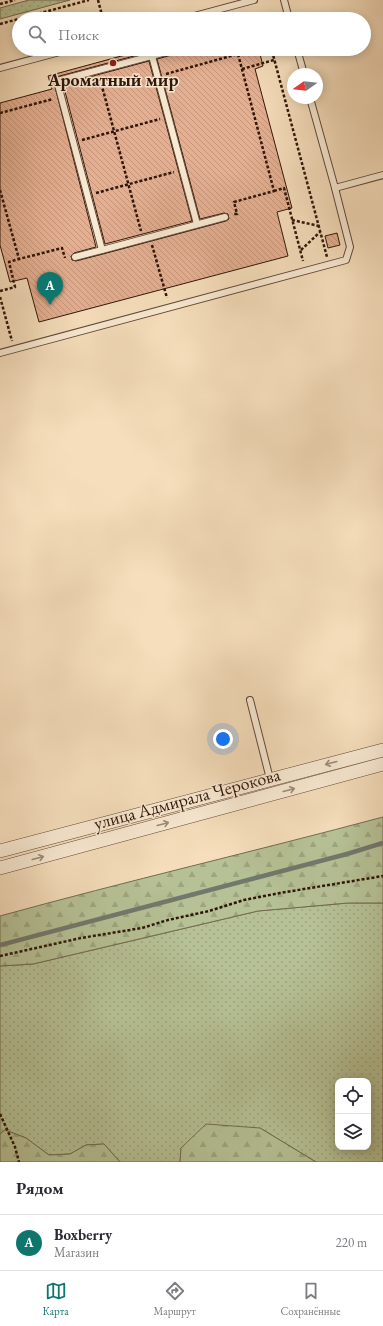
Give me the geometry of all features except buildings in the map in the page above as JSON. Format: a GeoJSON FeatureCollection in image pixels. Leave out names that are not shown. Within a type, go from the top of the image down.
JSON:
{"type":"FeatureCollection","features":[{"type":"Feature","properties":{"kind":"street","name":"улица Адмирала Черокова"},"geometry":{"type":"LineString","coordinates":[[0,851],[383,750]]}},
{"type":"Feature","properties":{"kind":"street","name":"улица Адмирала Черокова"},"geometry":{"type":"LineString","coordinates":[[0,868],[383,764]]}},
{"type":"Feature","properties":{"kind":"lane"},"geometry":{"type":"LineString","coordinates":[[209,12],[254,0]]}},
{"type":"Feature","properties":{"kind":"lane"},"geometry":{"type":"LineString","coordinates":[[284,0],[287,12]]}},
{"type":"Feature","properties":{"kind":"lane"},"geometry":{"type":"LineString","coordinates":[[0,68],[45,56]]}},
{"type":"Feature","properties":{"kind":"lane"},"geometry":{"type":"LineString","coordinates":[[102,250],[57,81],[152,56],[197,224]]}},
{"type":"Feature","properties":{"kind":"lane"},"geometry":{"type":"LineString","coordinates":[[299,56],[302,68]]}},
{"type":"Feature","properties":{"kind":"lane"},"geometry":{"type":"LineString","coordinates":[[0,353],[346,260],[350,247],[312,104]]}},
{"type":"Feature","properties":{"kind":"lane"},"geometry":{"type":"LineString","coordinates":[[334,188],[383,175]]}},
{"type":"Feature","properties":{"kind":"lane"},"geometry":{"type":"LineString","coordinates":[[75,257],[225,217]]}},
{"type":"Feature","properties":{"kind":"lane"},"geometry":{"type":"LineString","coordinates":[[250,700],[270,779]]}},
{"type":"Feature","properties":{"kind":"path"},"geometry":{"type":"LineString","coordinates":[[0,4],[15,0]]}},
{"type":"Feature","properties":{"kind":"path"},"geometry":{"type":"LineString","coordinates":[[44,12],[89,0]]}},
{"type":"Feature","properties":{"kind":"path"},"geometry":{"type":"LineString","coordinates":[[98,0],[101,12]]}},
{"type":"Feature","properties":{"kind":"path"},"geometry":{"type":"LineString","coordinates":[[0,24],[12,21]]}},
{"type":"Feature","properties":{"kind":"path"},"geometry":{"type":"LineString","coordinates":[[157,76],[231,56]]}},
{"type":"Feature","properties":{"kind":"path"},"geometry":{"type":"LineString","coordinates":[[239,56],[274,191]]}},
{"type":"Feature","properties":{"kind":"path"},"geometry":{"type":"LineString","coordinates":[[273,56],[329,265]]}},
{"type":"Feature","properties":{"kind":"path"},"geometry":{"type":"LineString","coordinates":[[242,69],[274,60]]}},
{"type":"Feature","properties":{"kind":"path"},"geometry":{"type":"LineString","coordinates":[[98,70],[143,239]]}},
{"type":"Feature","properties":{"kind":"path"},"geometry":{"type":"LineString","coordinates":[[0,113],[61,97]]}},
{"type":"Feature","properties":{"kind":"path"},"geometry":{"type":"LineString","coordinates":[[74,142],[168,117]]}},
{"type":"Feature","properties":{"kind":"path"},"geometry":{"type":"LineString","coordinates":[[88,195],[182,170]]}},
{"type":"Feature","properties":{"kind":"path"},"geometry":{"type":"LineString","coordinates":[[225,217],[237,214],[234,202],[284,188],[306,271]]}},
{"type":"Feature","properties":{"kind":"path"},"geometry":{"type":"LineString","coordinates":[[0,190],[18,259]]}},
{"type":"Feature","properties":{"kind":"path"},"geometry":{"type":"LineString","coordinates":[[292,220],[318,226]]}},
{"type":"Feature","properties":{"kind":"path"},"geometry":{"type":"LineString","coordinates":[[300,251],[320,232]]}},
{"type":"Feature","properties":{"kind":"path"},"geometry":{"type":"LineString","coordinates":[[150,237],[164,289]]}},
{"type":"Feature","properties":{"kind":"path"},"geometry":{"type":"LineString","coordinates":[[0,291],[15,286],[8,262],[62,248],[65,260],[75,257]]}},
{"type":"Feature","properties":{"kind":"path"},"geometry":{"type":"LineString","coordinates":[[0,297],[14,349]]}},
{"type":"Feature","properties":{"kind":"path"},"geometry":{"type":"LineString","coordinates":[[0,956],[81,938],[142,928],[168,920],[209,912],[244,900],[383,876]]}},
{"type":"Feature","properties":{"kind":"path"},"geometry":{"type":"LineString","coordinates":[[0,1114],[15,1147],[19,1162]]}},
{"type":"Feature","properties":{"kind":"green space"},"geometry":{"type":"Polygon","coordinates":[[[29,0],[70,0],[26,12],[12,12],[12,16],[0,19],[0,8],[29,0]]]}},
{"type":"Feature","properties":{"kind":"green space"},"geometry":{"type":"Polygon","coordinates":[[[383,817],[383,903],[348,903],[258,911],[33,964],[0,966],[0,916],[383,817]]]}},
{"type":"Feature","properties":{"kind":"green space"},"geometry":{"type":"Polygon","coordinates":[[[348,903],[383,903],[383,1162],[316,1162],[260,1128],[181,1148],[180,1162],[120,1162],[104,1144],[86,1145],[70,1154],[49,1155],[26,1138],[5,1130],[0,1134],[0,966],[33,964],[258,911],[348,903]]]}},
{"type":"Feature","properties":{"kind":"green space"},"geometry":{"type":"Polygon","coordinates":[[[206,1124],[260,1128],[316,1162],[180,1162],[181,1148],[206,1124]]]}},
{"type":"Feature","properties":{"kind":"green space"},"geometry":{"type":"Polygon","coordinates":[[[5,1130],[26,1138],[49,1155],[70,1154],[86,1145],[104,1144],[120,1162],[0,1162],[0,1134],[5,1130]]]}},
{"type":"Feature","properties":{"kind":"waterway"},"geometry":{"type":"LineString","coordinates":[[0,945],[347,854],[383,843]]}},
{"type":"Feature","properties":{"kind":"place","name":"Ароматный мир"},"geometry":{"type":"Point","coordinates":[113,63]}},
{"type":"Feature","properties":{"kind":"place","name":"Boxberry"},"geometry":{"type":"Point","coordinates":[50,305]}}]}
